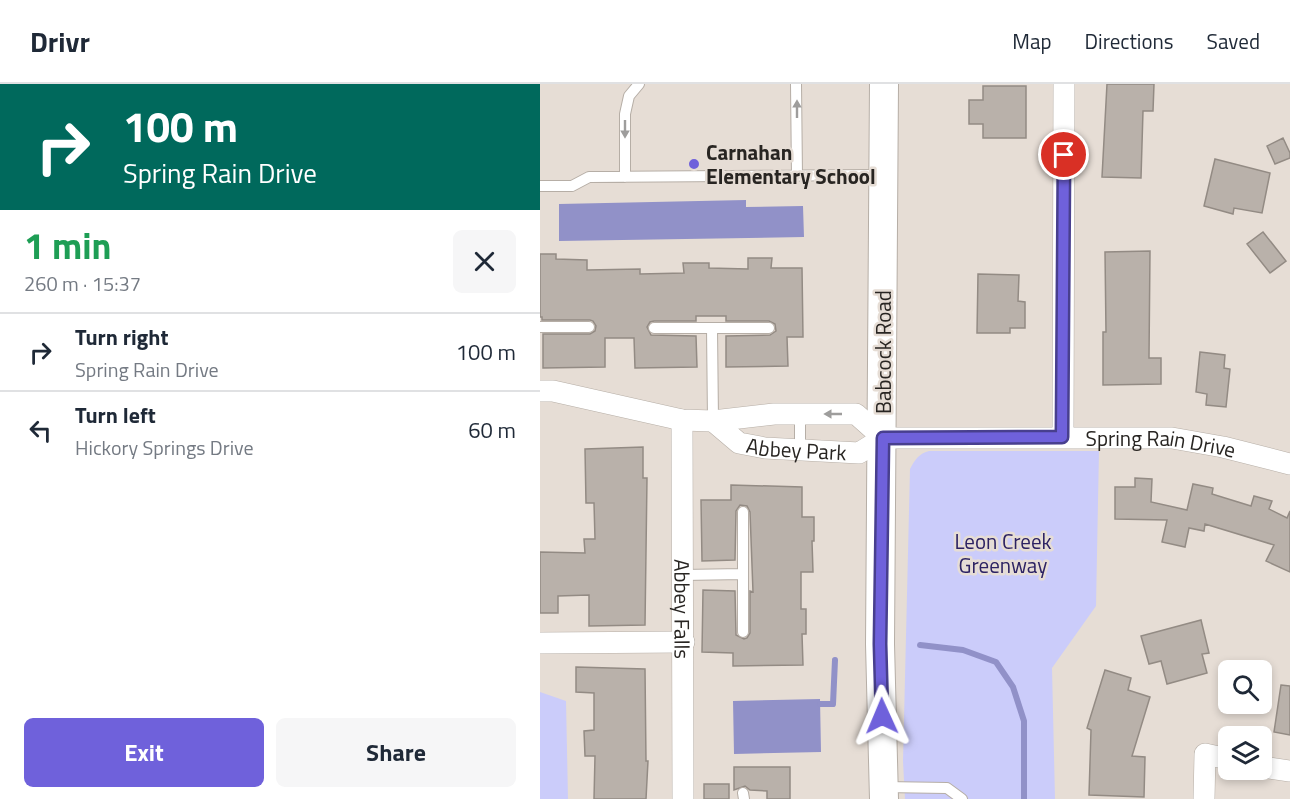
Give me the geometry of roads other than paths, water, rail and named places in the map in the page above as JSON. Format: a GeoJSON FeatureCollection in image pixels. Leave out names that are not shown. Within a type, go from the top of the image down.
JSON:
{"type":"FeatureCollection","features":[{"type":"Feature","properties":{"kind":"main road","name":"Babcock Road"},"geometry":{"type":"LineString","coordinates":[[884,84],[880,644],[884,793]]}},
{"type":"Feature","properties":{"kind":"street"},"geometry":{"type":"LineString","coordinates":[[1062,437],[1064,84]]}},
{"type":"Feature","properties":{"kind":"street","name":"Abbey Park"},"geometry":{"type":"LineString","coordinates":[[540,391],[553,391],[682,420],[713,422],[774,414],[856,414],[883,438],[859,453],[765,448],[739,443],[713,422]]}},
{"type":"Feature","properties":{"kind":"street","name":"Abbey Falls"},"geometry":{"type":"LineString","coordinates":[[682,420],[683,799]]}},
{"type":"Feature","properties":{"kind":"street","name":"Spring Rain Drive"},"geometry":{"type":"LineString","coordinates":[[883,438],[1172,438],[1223,447],[1290,464]]}},
{"type":"Feature","properties":{"kind":"street"},"geometry":{"type":"LineString","coordinates":[[540,643],[684,642]]}},
{"type":"Feature","properties":{"kind":"street"},"geometry":{"type":"LineString","coordinates":[[1204,799],[1205,753],[1218,756]]}},
{"type":"Feature","properties":{"kind":"street"},"geometry":{"type":"LineString","coordinates":[[1272,768],[1290,771]]}},
{"type":"Feature","properties":{"kind":"lane"},"geometry":{"type":"LineString","coordinates":[[625,177],[625,114],[629,96],[639,84]]}},
{"type":"Feature","properties":{"kind":"lane"},"geometry":{"type":"LineString","coordinates":[[796,84],[797,176]]}},
{"type":"Feature","properties":{"kind":"lane"},"geometry":{"type":"LineString","coordinates":[[540,186],[572,186],[589,177],[883,176]]}},
{"type":"Feature","properties":{"kind":"lane"},"geometry":{"type":"LineString","coordinates":[[540,327],[588,327]]}},
{"type":"Feature","properties":{"kind":"lane"},"geometry":{"type":"LineString","coordinates":[[654,328],[769,328]]}},
{"type":"Feature","properties":{"kind":"lane"},"geometry":{"type":"LineString","coordinates":[[712,328],[713,422]]}},
{"type":"Feature","properties":{"kind":"lane"},"geometry":{"type":"LineString","coordinates":[[800,414],[800,450]]}},
{"type":"Feature","properties":{"kind":"lane"},"geometry":{"type":"LineString","coordinates":[[743,512],[743,632]]}},
{"type":"Feature","properties":{"kind":"lane"},"geometry":{"type":"LineString","coordinates":[[683,575],[743,574]]}},
{"type":"Feature","properties":{"kind":"lane"},"geometry":{"type":"LineString","coordinates":[[884,793],[947,788],[962,799]]}},
{"type":"Feature","properties":{"kind":"waterway"},"geometry":{"type":"LineString","coordinates":[[920,645],[963,650],[996,662],[1013,687],[1024,721],[1024,799]]}},
{"type":"Feature","properties":{"kind":"waterway"},"geometry":{"type":"LineString","coordinates":[[820,704],[833,704],[835,660]]}},
{"type":"Feature","properties":{"kind":"place","name":"Carnahan Elementary School"},"geometry":{"type":"Point","coordinates":[694,164]}},
{"type":"Feature","properties":{"kind":"park label","name":"Leon Creek Greenway"},"geometry":{"type":"Point","coordinates":[1003,553]}}]}
